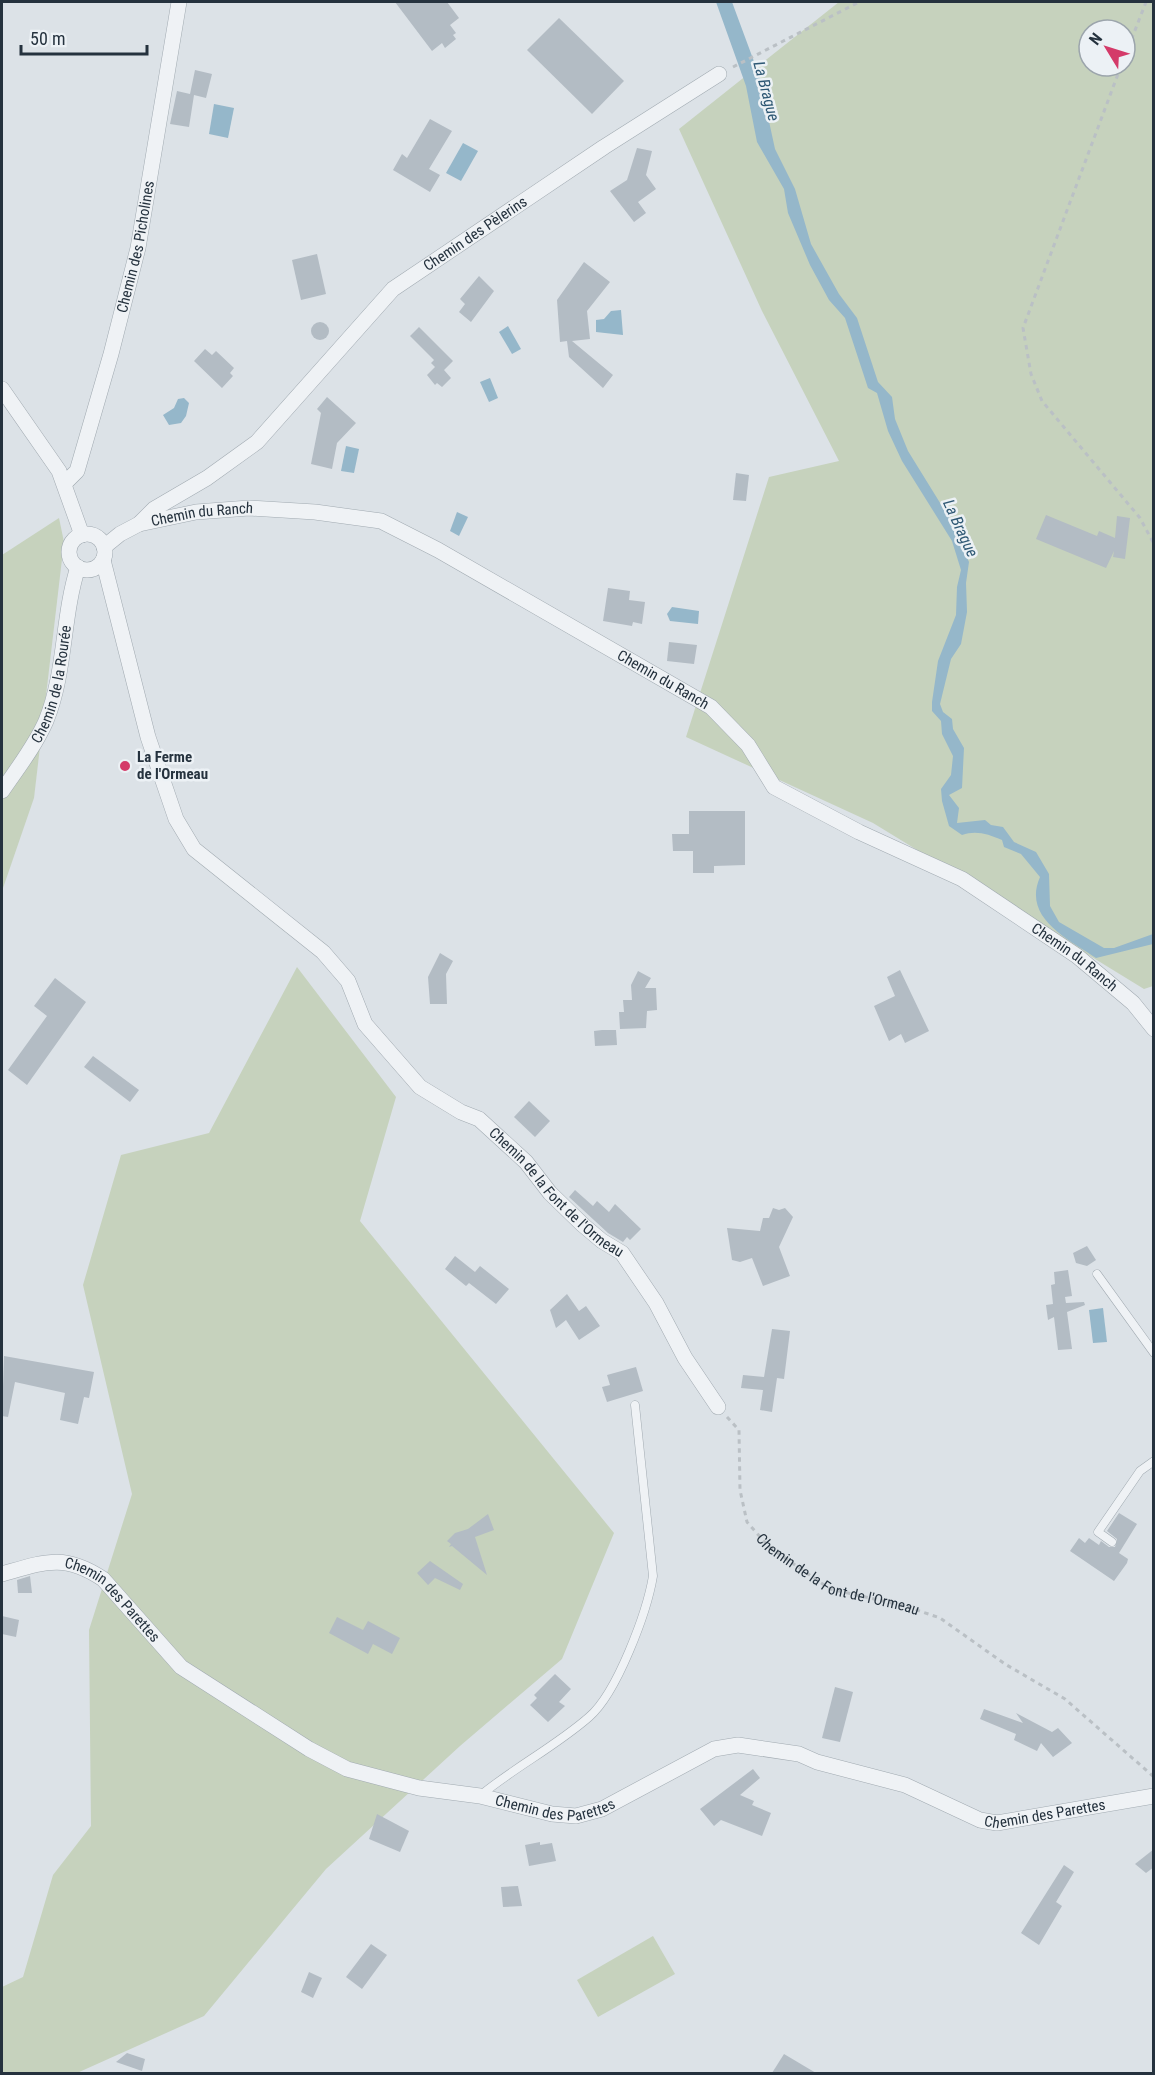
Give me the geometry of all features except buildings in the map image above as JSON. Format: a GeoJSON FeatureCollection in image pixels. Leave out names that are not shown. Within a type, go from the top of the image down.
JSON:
{"type":"FeatureCollection","features":[{"type":"Feature","properties":{"kind":"street","name":"Chemin des Picholines"},"geometry":{"type":"LineString","coordinates":[[65,483],[77,471],[111,354],[138,248],[179,2]]}},
{"type":"Feature","properties":{"kind":"street","name":"Chemin des Pèlerins"},"geometry":{"type":"LineString","coordinates":[[139,524],[154,509],[207,478],[257,442],[393,289],[594,154],[719,74]]}},
{"type":"Feature","properties":{"kind":"street"},"geometry":{"type":"LineString","coordinates":[[2,389],[65,483],[82,535]]}},
{"type":"Feature","properties":{"kind":"street","name":"Chemin du Ranch"},"geometry":{"type":"LineString","coordinates":[[103,554],[120,534],[139,524],[196,512],[249,508],[315,512],[381,521],[438,550],[711,707],[748,745],[774,787],[859,832],[962,879],[1077,956],[1133,1003],[1154,1029]]}},
{"type":"Feature","properties":{"kind":"street"},"geometry":{"type":"LineString","coordinates":[[82,535],[96,536],[103,554],[92,569],[78,567],[73,563],[69,550],[72,543],[82,535]]}},
{"type":"Feature","properties":{"kind":"street","name":"Chemin de la Font de l'Ormeau"},"geometry":{"type":"LineString","coordinates":[[103,554],[148,737],[176,819],[194,849],[323,952],[348,981],[365,1024],[420,1087],[461,1112],[479,1119],[526,1161],[550,1193],[583,1225],[602,1241],[622,1253],[656,1303],[685,1358],[718,1407]]}},
{"type":"Feature","properties":{"kind":"street","name":"Chemin de la Rourée"},"geometry":{"type":"LineString","coordinates":[[2,791],[32,747],[46,720],[59,675],[72,588],[78,567]]}},
{"type":"Feature","properties":{"kind":"street","name":"Chemin des Parettes"},"geometry":{"type":"LineString","coordinates":[[2,1574],[50,1561],[67,1562],[87,1569],[103,1579],[181,1667],[309,1749],[347,1769],[419,1788],[480,1796],[552,1814],[576,1816],[602,1809],[714,1749],[738,1745],[799,1754],[817,1762],[905,1785],[980,1820],[997,1823],[1154,1796]]}},
{"type":"Feature","properties":{"kind":"lane"},"geometry":{"type":"LineString","coordinates":[[1097,1274],[1154,1353]]}},
{"type":"Feature","properties":{"kind":"lane"},"geometry":{"type":"LineString","coordinates":[[480,1796],[590,1716],[615,1684],[650,1594],[654,1576],[635,1405]]}},
{"type":"Feature","properties":{"kind":"lane"},"geometry":{"type":"LineString","coordinates":[[1112,1542],[1098,1532],[1140,1471],[1154,1461]]}},
{"type":"Feature","properties":{"kind":"path"},"geometry":{"type":"LineString","coordinates":[[719,74],[859,2]]}},
{"type":"Feature","properties":{"kind":"path"},"geometry":{"type":"LineString","coordinates":[[1137,25],[1146,2]]}},
{"type":"Feature","properties":{"kind":"path"},"geometry":{"type":"LineString","coordinates":[[1117,78],[1023,328],[1031,374],[1042,401],[1140,518],[1154,544]]}},
{"type":"Feature","properties":{"kind":"path","name":"Chemin de la Font de l'Ormeau"},"geometry":{"type":"LineString","coordinates":[[718,1407],[738,1430],[740,1490],[747,1522],[769,1547],[830,1589],[905,1606],[940,1618],[1005,1664],[1065,1699],[1154,1777]]}},
{"type":"Feature","properties":{"kind":"green space"},"geometry":{"type":"Polygon","coordinates":[[[839,2],[1153,2],[1153,986],[1144,989],[873,823],[686,737],[769,477],[839,461],[762,311],[679,129],[839,2]]]}},
{"type":"Feature","properties":{"kind":"green space"},"geometry":{"type":"Polygon","coordinates":[[[59,518],[64,542],[34,798],[2,891],[2,555],[59,518]]]}},
{"type":"Feature","properties":{"kind":"green space"},"geometry":{"type":"Polygon","coordinates":[[[297,967],[396,1097],[360,1221],[614,1533],[562,1659],[460,1746],[326,1869],[204,2016],[77,2073],[2,2073],[2,1987],[23,1977],[53,1875],[91,1826],[89,1630],[132,1494],[83,1285],[121,1155],[209,1133],[297,967]]]}},
{"type":"Feature","properties":{"kind":"green space"},"geometry":{"type":"Polygon","coordinates":[[[653,1936],[675,1974],[598,2017],[577,1980],[653,1936]]]}},
{"type":"Feature","properties":{"kind":"water"},"geometry":{"type":"Polygon","coordinates":[[[716,2],[732,2],[759,75],[775,149],[795,189],[811,244],[839,294],[857,318],[878,382],[892,397],[895,419],[908,451],[950,519],[969,562],[966,583],[967,612],[961,644],[951,659],[940,704],[943,712],[952,719],[953,729],[964,748],[962,788],[949,795],[959,808],[957,823],[985,820],[991,825],[1003,827],[1014,842],[1036,852],[1049,874],[1050,906],[1059,922],[1104,948],[1114,948],[1153,934],[1153,944],[1096,958],[1061,935],[1042,916],[1037,904],[1036,891],[1040,877],[1021,854],[1004,847],[1002,840],[987,834],[962,835],[949,826],[941,789],[951,775],[953,756],[942,734],[941,721],[932,711],[932,702],[938,661],[956,615],[957,587],[961,570],[952,541],[902,461],[888,431],[877,393],[868,388],[845,318],[829,300],[810,265],[788,213],[784,189],[757,142],[746,86],[716,2]]]}},
{"type":"Feature","properties":{"kind":"water"},"geometry":{"type":"Polygon","coordinates":[[[214,104],[234,108],[228,138],[209,134],[214,104]]]}},
{"type":"Feature","properties":{"kind":"water"},"geometry":{"type":"Polygon","coordinates":[[[463,143],[478,151],[461,181],[446,173],[463,143]]]}},
{"type":"Feature","properties":{"kind":"water"},"geometry":{"type":"Polygon","coordinates":[[[621,310],[623,335],[596,332],[596,320],[604,319],[611,311],[621,310]]]}},
{"type":"Feature","properties":{"kind":"water"},"geometry":{"type":"Polygon","coordinates":[[[508,326],[521,349],[512,354],[499,332],[508,326]]]}},
{"type":"Feature","properties":{"kind":"water"},"geometry":{"type":"Polygon","coordinates":[[[490,378],[498,398],[489,402],[480,382],[490,378]]]}},
{"type":"Feature","properties":{"kind":"water"},"geometry":{"type":"Polygon","coordinates":[[[184,398],[189,403],[186,416],[181,423],[169,425],[163,415],[174,408],[178,399],[184,398]]]}},
{"type":"Feature","properties":{"kind":"water"},"geometry":{"type":"Polygon","coordinates":[[[346,446],[359,449],[354,473],[341,471],[346,446]]]}},
{"type":"Feature","properties":{"kind":"water"},"geometry":{"type":"Polygon","coordinates":[[[457,512],[468,517],[459,536],[450,531],[457,512]]]}},
{"type":"Feature","properties":{"kind":"water"},"geometry":{"type":"Polygon","coordinates":[[[672,607],[699,611],[698,624],[670,621],[667,614],[672,607]]]}},
{"type":"Feature","properties":{"kind":"water"},"geometry":{"type":"Polygon","coordinates":[[[1103,1308],[1107,1342],[1093,1343],[1089,1310],[1103,1308]]]}},
{"type":"Feature","properties":{"kind":"place","name":"La Ferme de l'Ormeau"},"geometry":{"type":"Point","coordinates":[125,766]}},
{"type":"Feature","properties":{"kind":"water label","name":"La Brague"},"geometry":{"type":"Point","coordinates":[767,91]}},
{"type":"Feature","properties":{"kind":"water label","name":"La Brague"},"geometry":{"type":"Point","coordinates":[961,528]}}]}
